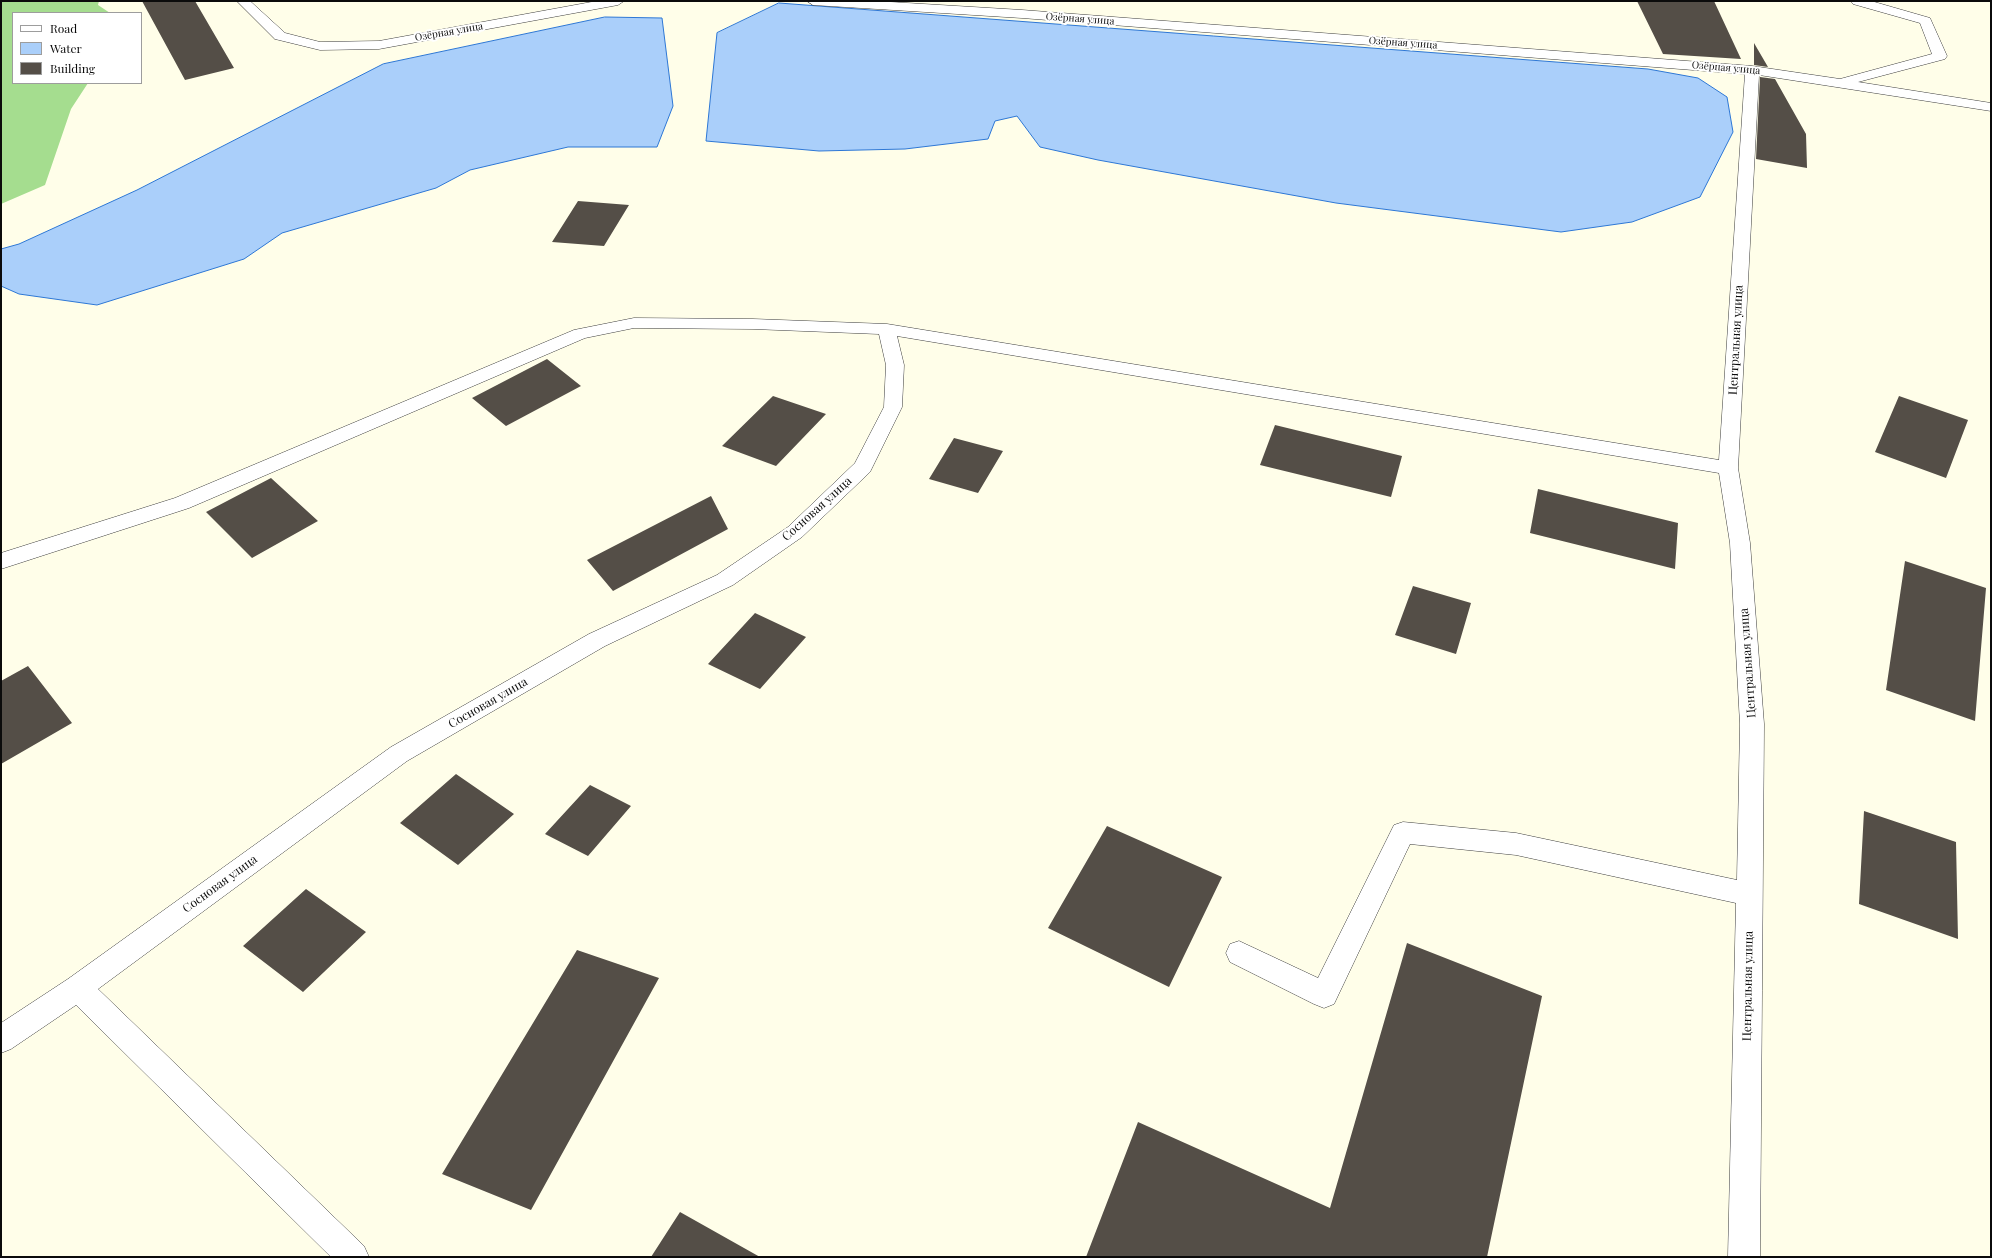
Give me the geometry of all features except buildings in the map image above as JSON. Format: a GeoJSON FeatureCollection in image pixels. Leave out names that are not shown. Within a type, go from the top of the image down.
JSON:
{"type":"FeatureCollection","features":[{"type":"Feature","properties":{"kind":"street","name":"Озёрная улица"},"geometry":{"type":"LineString","coordinates":[[243,1],[280,36],[320,46],[378,45],[618,1]]}},
{"type":"Feature","properties":{"kind":"street","name":"Озёрная улица"},"geometry":{"type":"LineString","coordinates":[[812,1],[1022,14],[1752,70],[1991,107]]}},
{"type":"Feature","properties":{"kind":"street"},"geometry":{"type":"LineString","coordinates":[[1837,83],[1940,56],[1925,21],[1857,1]]}},
{"type":"Feature","properties":{"kind":"street","name":"Центральная улица"},"geometry":{"type":"LineString","coordinates":[[1744,1257],[1752,724],[1740,543],[1728,468],[1752,70]]}},
{"type":"Feature","properties":{"kind":"street"},"geometry":{"type":"LineString","coordinates":[[1,561],[182,503],[580,334],[634,323],[753,324],[887,329],[1728,468]]}},
{"type":"Feature","properties":{"kind":"street","name":"Сосновая улица"},"geometry":{"type":"LineString","coordinates":[[1,1039],[78,988],[399,754],[597,640],[725,580],[795,532],[863,467],[893,407],[895,365],[887,329]]}},
{"type":"Feature","properties":{"kind":"street"},"geometry":{"type":"LineString","coordinates":[[1239,953],[1324,995],[1403,833],[1516,844],[1750,894]]}},
{"type":"Feature","properties":{"kind":"street"},"geometry":{"type":"LineString","coordinates":[[78,988],[353,1257]]}},
{"type":"Feature","properties":{"kind":"green space"},"geometry":{"type":"Polygon","coordinates":[[[1,1],[99,1],[98,5],[108,12],[12,12],[12,84],[87,84],[71,109],[45,185],[1,204],[1,1]]]}},
{"type":"Feature","properties":{"kind":"water"},"geometry":{"type":"Polygon","coordinates":[[[779,3],[1648,69],[1698,78],[1727,97],[1733,132],[1700,197],[1632,222],[1561,232],[1336,203],[1098,160],[1040,147],[1017,116],[995,121],[988,139],[905,149],[819,151],[706,141],[717,33],[779,3]]]}},
{"type":"Feature","properties":{"kind":"water"},"geometry":{"type":"Polygon","coordinates":[[[605,17],[662,18],[673,106],[657,147],[568,147],[470,170],[436,188],[282,233],[244,259],[97,305],[19,294],[1,286],[1,249],[19,244],[137,190],[383,64],[605,17]]]}}]}
